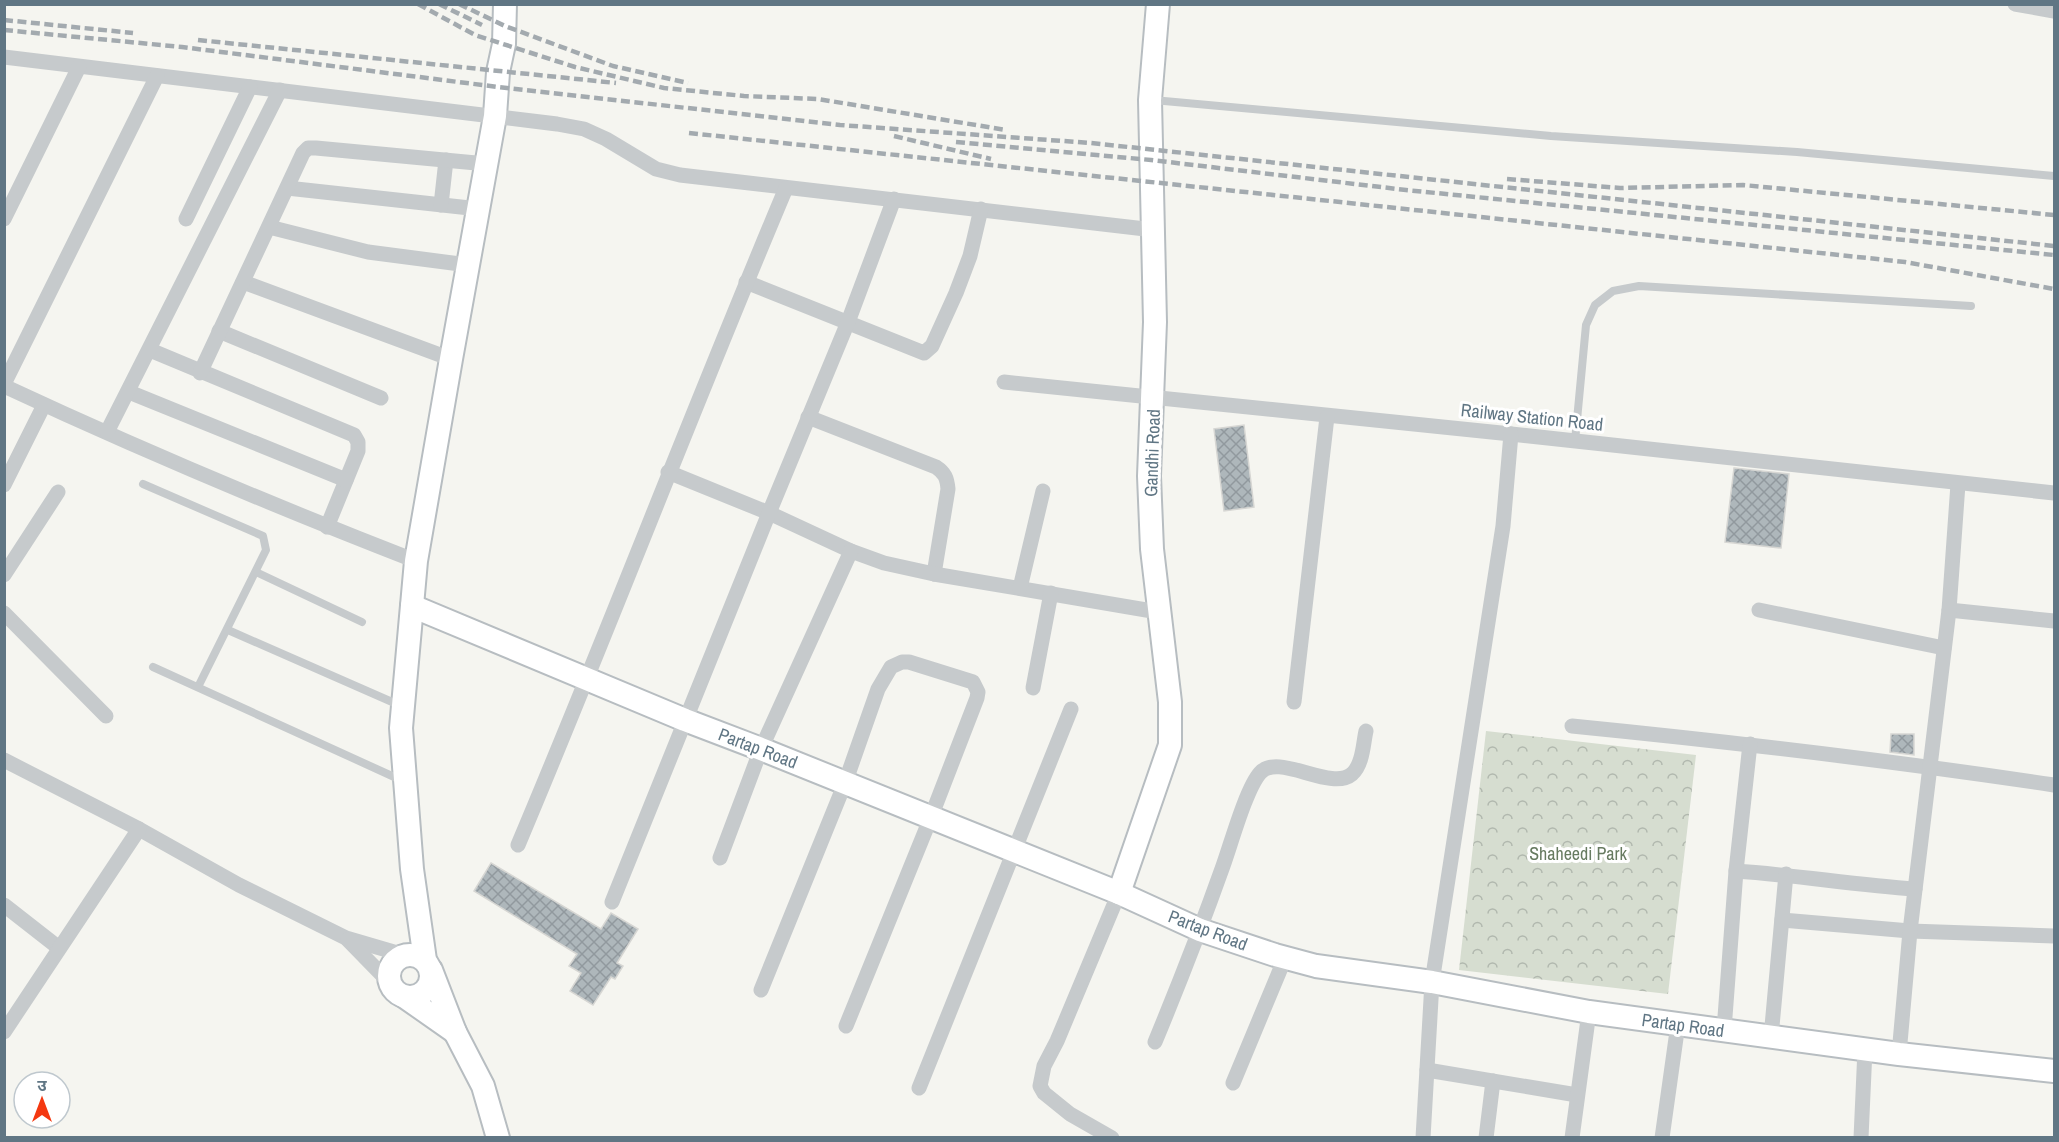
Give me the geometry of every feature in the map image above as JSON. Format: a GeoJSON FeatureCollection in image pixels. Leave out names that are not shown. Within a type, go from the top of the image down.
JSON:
{"type":"FeatureCollection","features":[{"type":"Feature","properties":{"kind":"street"},"geometry":{"type":"LineString","coordinates":[[498,1137],[483,1086],[420,962],[401,728],[416,561],[450,359],[495,116],[498,72],[504,44],[505,4]]}},
{"type":"Feature","properties":{"kind":"street","name":"Gandhi Road"},"geometry":{"type":"LineString","coordinates":[[1119,893],[1170,745],[1170,702],[1152,549],[1149,476],[1154,397],[1154,230],[1150,100],[1158,4]]}},
{"type":"Feature","properties":{"kind":"street"},"geometry":{"type":"LineString","coordinates":[[2015,4],[2055,11]]}},
{"type":"Feature","properties":{"kind":"street"},"geometry":{"type":"LineString","coordinates":[[4,57],[556,124],[584,129],[606,139],[656,169],[680,175],[981,208],[1154,230]]}},
{"type":"Feature","properties":{"kind":"street"},"geometry":{"type":"LineString","coordinates":[[4,219],[79,67]]}},
{"type":"Feature","properties":{"kind":"street"},"geometry":{"type":"LineString","coordinates":[[157,76],[4,385],[44,405],[327,527],[416,561]]}},
{"type":"Feature","properties":{"kind":"street"},"geometry":{"type":"LineString","coordinates":[[186,219],[250,87]]}},
{"type":"Feature","properties":{"kind":"street"},"geometry":{"type":"LineString","coordinates":[[107,432],[280,90]]}},
{"type":"Feature","properties":{"kind":"street"},"geometry":{"type":"LineString","coordinates":[[200,373],[303,153],[308,148],[487,164]]}},
{"type":"Feature","properties":{"kind":"street"},"geometry":{"type":"LineString","coordinates":[[441,205],[446,160]]}},
{"type":"Feature","properties":{"kind":"street"},"geometry":{"type":"LineString","coordinates":[[287,188],[479,209]]}},
{"type":"Feature","properties":{"kind":"street"},"geometry":{"type":"LineString","coordinates":[[518,845],[588,678],[668,472],[786,188]]}},
{"type":"Feature","properties":{"kind":"street"},"geometry":{"type":"LineString","coordinates":[[612,902],[848,322],[894,199]]}},
{"type":"Feature","properties":{"kind":"street"},"geometry":{"type":"LineString","coordinates":[[746,282],[919,352],[928,351],[957,293],[970,256],[981,208]]}},
{"type":"Feature","properties":{"kind":"street"},"geometry":{"type":"LineString","coordinates":[[269,227],[368,252],[468,266]]}},
{"type":"Feature","properties":{"kind":"street"},"geometry":{"type":"LineString","coordinates":[[243,282],[450,359]]}},
{"type":"Feature","properties":{"kind":"street"},"geometry":{"type":"LineString","coordinates":[[219,331],[381,398]]}},
{"type":"Feature","properties":{"kind":"street"},"geometry":{"type":"LineString","coordinates":[[150,350],[200,373],[354,435],[358,442],[358,451],[327,527]]}},
{"type":"Feature","properties":{"kind":"street","name":"Railway Station Road"},"geometry":{"type":"LineString","coordinates":[[1004,382],[2055,493]]}},
{"type":"Feature","properties":{"kind":"street"},"geometry":{"type":"LineString","coordinates":[[129,392],[346,480]]}},
{"type":"Feature","properties":{"kind":"street"},"geometry":{"type":"LineString","coordinates":[[4,485],[44,405]]}},
{"type":"Feature","properties":{"kind":"street"},"geometry":{"type":"LineString","coordinates":[[808,417],[944,472],[948,480],[948,489],[934,574]]}},
{"type":"Feature","properties":{"kind":"street"},"geometry":{"type":"LineString","coordinates":[[1294,702],[1327,417]]}},
{"type":"Feature","properties":{"kind":"street"},"geometry":{"type":"LineString","coordinates":[[1423,1137],[1432,982],[1503,526],[1511,434]]}},
{"type":"Feature","properties":{"kind":"street"},"geometry":{"type":"LineString","coordinates":[[668,472],[884,563],[934,574],[1158,612]]}},
{"type":"Feature","properties":{"kind":"street"},"geometry":{"type":"LineString","coordinates":[[1899,1054],[1910,930],[1949,610],[1958,484]]}},
{"type":"Feature","properties":{"kind":"street"},"geometry":{"type":"LineString","coordinates":[[1020,588],[1043,491]]}},
{"type":"Feature","properties":{"kind":"street"},"geometry":{"type":"LineString","coordinates":[[4,575],[58,492]]}},
{"type":"Feature","properties":{"kind":"street"},"geometry":{"type":"LineString","coordinates":[[720,858],[761,749],[851,551]]}},
{"type":"Feature","properties":{"kind":"street"},"geometry":{"type":"LineString","coordinates":[[1033,688],[1051,593]]}},
{"type":"Feature","properties":{"kind":"street","name":"Partap Road"},"geometry":{"type":"LineString","coordinates":[[412,606],[685,720],[1119,893],[1200,930],[1285,958],[1316,966],[1432,982],[1589,1012],[1899,1054],[2055,1071]]}},
{"type":"Feature","properties":{"kind":"street"},"geometry":{"type":"LineString","coordinates":[[1759,610],[1944,648]]}},
{"type":"Feature","properties":{"kind":"street"},"geometry":{"type":"LineString","coordinates":[[1949,610],[2055,621]]}},
{"type":"Feature","properties":{"kind":"street"},"geometry":{"type":"LineString","coordinates":[[4,613],[106,716]]}},
{"type":"Feature","properties":{"kind":"street"},"geometry":{"type":"LineString","coordinates":[[761,990],[845,783],[879,689],[891,667],[902,662],[909,662],[966,679],[976,686],[977,698],[846,1026]]}},
{"type":"Feature","properties":{"kind":"street"},"geometry":{"type":"LineString","coordinates":[[919,1088],[1071,709]]}},
{"type":"Feature","properties":{"kind":"street"},"geometry":{"type":"LineString","coordinates":[[1572,726],[1750,744],[1929,766],[2055,785]]}},
{"type":"Feature","properties":{"kind":"street"},"geometry":{"type":"LineString","coordinates":[[1155,1042],[1200,930],[1247,798],[1258,775],[1264,769],[1272,767],[1317,775],[1346,777],[1353,773],[1360,762],[1366,731]]}},
{"type":"Feature","properties":{"kind":"street"},"geometry":{"type":"LineString","coordinates":[[1724,1030],[1736,871],[1750,744]]}},
{"type":"Feature","properties":{"kind":"street"},"geometry":{"type":"LineString","coordinates":[[4,760],[138,829],[239,885],[346,938],[420,962],[431,981],[426,991],[416,997],[397,990],[389,971],[394,961],[420,962]]}},
{"type":"Feature","properties":{"kind":"street"},"geometry":{"type":"LineString","coordinates":[[7,1022],[138,829]]}},
{"type":"Feature","properties":{"kind":"street"},"geometry":{"type":"LineString","coordinates":[[1736,871],[1786,874],[1915,889]]}},
{"type":"Feature","properties":{"kind":"street"},"geometry":{"type":"LineString","coordinates":[[1771,1036],[1786,874]]}},
{"type":"Feature","properties":{"kind":"street"},"geometry":{"type":"LineString","coordinates":[[1112,1137],[1070,1114],[1044,1093],[1040,1086],[1044,1066],[1057,1041],[1119,893]]}},
{"type":"Feature","properties":{"kind":"street"},"geometry":{"type":"LineString","coordinates":[[4,905],[59,948]]}},
{"type":"Feature","properties":{"kind":"street"},"geometry":{"type":"LineString","coordinates":[[1782,920],[1910,930],[2055,936]]}},
{"type":"Feature","properties":{"kind":"street"},"geometry":{"type":"LineString","coordinates":[[346,938],[397,990],[455,1032]]}},
{"type":"Feature","properties":{"kind":"street"},"geometry":{"type":"LineString","coordinates":[[1233,1083],[1285,958]]}},
{"type":"Feature","properties":{"kind":"street"},"geometry":{"type":"LineString","coordinates":[[1572,1137],[1589,1012]]}},
{"type":"Feature","properties":{"kind":"street"},"geometry":{"type":"LineString","coordinates":[[1662,1137],[1677,1024]]}},
{"type":"Feature","properties":{"kind":"street"},"geometry":{"type":"LineString","coordinates":[[1861,1137],[1865,1049]]}},
{"type":"Feature","properties":{"kind":"street"},"geometry":{"type":"LineString","coordinates":[[1427,1070],[1577,1095]]}},
{"type":"Feature","properties":{"kind":"street"},"geometry":{"type":"LineString","coordinates":[[1486,1137],[1493,1081]]}},
{"type":"Feature","properties":{"kind":"lane"},"geometry":{"type":"LineString","coordinates":[[1150,100],[1551,136],[1797,152],[2055,176]]}},
{"type":"Feature","properties":{"kind":"lane"},"geometry":{"type":"LineString","coordinates":[[1575,441],[1586,325],[1595,305],[1613,291],[1639,286],[1971,306]]}},
{"type":"Feature","properties":{"kind":"lane"},"geometry":{"type":"LineString","coordinates":[[144,484],[263,536],[266,550],[198,687]]}},
{"type":"Feature","properties":{"kind":"lane"},"geometry":{"type":"LineString","coordinates":[[256,572],[362,622]]}},
{"type":"Feature","properties":{"kind":"lane"},"geometry":{"type":"LineString","coordinates":[[228,630],[403,707]]}},
{"type":"Feature","properties":{"kind":"lane"},"geometry":{"type":"LineString","coordinates":[[153,667],[405,782]]}},
{"type":"Feature","properties":{"kind":"green space","name":"Shaheedi Park"},"geometry":{"type":"Polygon","coordinates":[[[1486,731],[1696,755],[1668,994],[1459,970],[1486,731]]]}},
{"type":"Feature","properties":{"kind":"building"},"geometry":{"type":"Polygon","coordinates":[[[1244,425],[1254,507],[1224,511],[1214,429],[1244,425]]]}},
{"type":"Feature","properties":{"kind":"building"},"geometry":{"type":"Polygon","coordinates":[[[1734,468],[1789,474],[1781,548],[1725,542],[1734,468]]]}},
{"type":"Feature","properties":{"kind":"building"},"geometry":{"type":"Polygon","coordinates":[[[1891,734],[1914,734],[1914,755],[1890,752],[1891,734]]]}},
{"type":"Feature","properties":{"kind":"building"},"geometry":{"type":"Polygon","coordinates":[[[491,863],[601,929],[611,913],[638,929],[617,963],[623,966],[615,979],[611,977],[593,1005],[570,991],[581,973],[569,966],[577,954],[474,891],[491,863]]]}},
{"type":"Feature","properties":{"kind":"railway"},"geometry":{"type":"LineString","coordinates":[[418,4],[475,35],[575,67],[664,88],[744,96],[818,99],[1006,130]]}},
{"type":"Feature","properties":{"kind":"railway"},"geometry":{"type":"LineString","coordinates":[[439,4],[482,25]]}},
{"type":"Feature","properties":{"kind":"railway"},"geometry":{"type":"LineString","coordinates":[[459,4],[505,26],[613,66],[688,83]]}},
{"type":"Feature","properties":{"kind":"railway"},"geometry":{"type":"LineString","coordinates":[[4,20],[133,33]]}},
{"type":"Feature","properties":{"kind":"railway"},"geometry":{"type":"LineString","coordinates":[[4,30],[182,47],[498,87],[840,125],[1091,143],[2054,246]]}},
{"type":"Feature","properties":{"kind":"railway"},"geometry":{"type":"LineString","coordinates":[[198,40],[616,83]]}},
{"type":"Feature","properties":{"kind":"railway"},"geometry":{"type":"LineString","coordinates":[[689,133],[1905,262],[2054,289]]}},
{"type":"Feature","properties":{"kind":"railway"},"geometry":{"type":"LineString","coordinates":[[894,136],[991,159]]}},
{"type":"Feature","properties":{"kind":"railway"},"geometry":{"type":"LineString","coordinates":[[956,142],[1151,160],[1406,190],[2054,255]]}},
{"type":"Feature","properties":{"kind":"railway"},"geometry":{"type":"LineString","coordinates":[[1507,179],[1620,188],[1743,185],[2054,215]]}}]}
